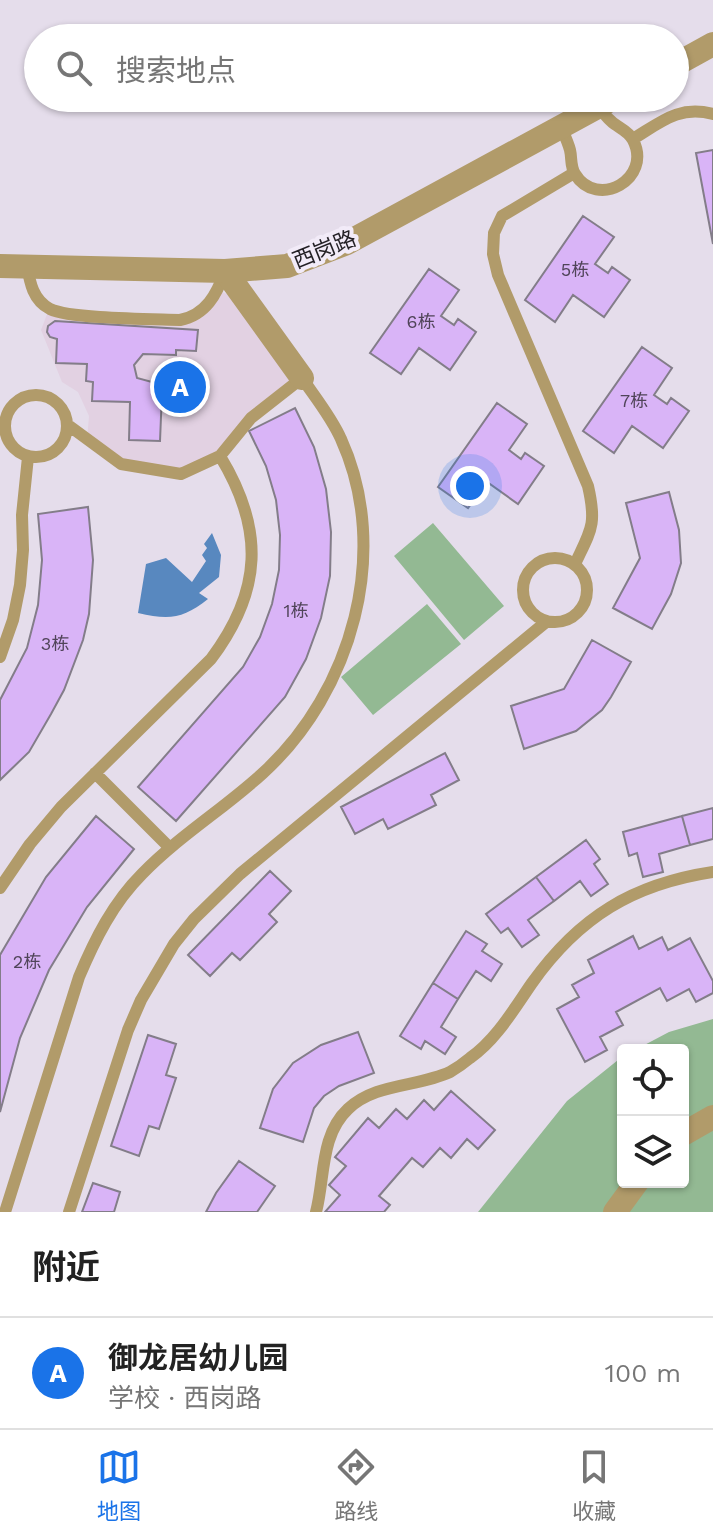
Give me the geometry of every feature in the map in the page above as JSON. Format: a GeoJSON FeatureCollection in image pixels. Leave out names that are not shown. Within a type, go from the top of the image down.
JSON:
{"type":"FeatureCollection","features":[{"type":"Feature","properties":{"kind":"street"},"geometry":{"type":"LineString","coordinates":[[689,57],[713,44]]}},
{"type":"Feature","properties":{"kind":"street","name":"西岗路"},"geometry":{"type":"LineString","coordinates":[[0,266],[225,271],[287,266],[347,243],[588,112]]}},
{"type":"Feature","properties":{"kind":"street"},"geometry":{"type":"LineString","coordinates":[[225,271],[302,378]]}},
{"type":"Feature","properties":{"kind":"street"},"geometry":{"type":"LineString","coordinates":[[689,1131],[713,1117]]}},
{"type":"Feature","properties":{"kind":"street"},"geometry":{"type":"LineString","coordinates":[[615,1212],[633,1188]]}},
{"type":"Feature","properties":{"kind":"lane"},"geometry":{"type":"LineString","coordinates":[[689,111],[713,114]]}},
{"type":"Feature","properties":{"kind":"lane"},"geometry":{"type":"LineString","coordinates":[[561,127],[570,151],[571,165],[581,182],[596,190],[615,189],[624,184],[635,170],[637,152],[633,139],[612,122],[609,112]]}},
{"type":"Feature","properties":{"kind":"lane"},"geometry":{"type":"LineString","coordinates":[[633,139],[675,114],[686,112]]}},
{"type":"Feature","properties":{"kind":"lane"},"geometry":{"type":"LineString","coordinates":[[574,173],[502,216],[494,233],[493,254],[498,275],[588,486],[594,511],[593,526],[575,564]]}},
{"type":"Feature","properties":{"kind":"lane"},"geometry":{"type":"LineString","coordinates":[[27,266],[31,288],[49,309],[70,314],[180,320],[192,318],[205,308],[218,291],[225,271]]}},
{"type":"Feature","properties":{"kind":"lane"},"geometry":{"type":"LineString","coordinates":[[5,1212],[4,1196],[79,977],[95,940],[116,906],[141,875],[263,773],[289,748],[311,719],[345,653],[361,582],[363,545],[360,508],[352,472],[341,438],[302,378],[251,418],[220,456],[181,474],[121,464],[68,425]]}},
{"type":"Feature","properties":{"kind":"lane"},"geometry":{"type":"LineString","coordinates":[[30,395],[52,398],[66,415],[68,425],[67,435],[56,451],[47,456],[28,457],[11,446],[2,427],[12,407],[30,395]]}},
{"type":"Feature","properties":{"kind":"lane"},"geometry":{"type":"LineString","coordinates":[[0,888],[38,835],[95,773],[211,659],[229,634],[243,605],[250,575],[252,544],[247,513],[237,483],[220,456]]}},
{"type":"Feature","properties":{"kind":"lane"},"geometry":{"type":"LineString","coordinates":[[0,657],[13,620],[20,585],[28,457]]}},
{"type":"Feature","properties":{"kind":"lane"},"geometry":{"type":"LineString","coordinates":[[556,558],[575,564],[585,579],[587,595],[583,606],[570,620],[546,622],[536,617],[524,600],[522,588],[529,570],[544,560],[556,558]]}},
{"type":"Feature","properties":{"kind":"lane"},"geometry":{"type":"LineString","coordinates":[[69,1212],[137,1010],[156,971],[194,919],[240,874],[546,622]]}},
{"type":"Feature","properties":{"kind":"lane"},"geometry":{"type":"LineString","coordinates":[[95,773],[170,848]]}},
{"type":"Feature","properties":{"kind":"lane"},"geometry":{"type":"LineString","coordinates":[[316,1212],[328,1144],[335,1124],[348,1108],[366,1096],[449,1072],[474,1055],[501,1027],[550,958],[573,933],[599,913],[628,896],[660,883],[713,872]]}},
{"type":"Feature","properties":{"kind":"shaded area"},"geometry":{"type":"Polygon","coordinates":[[[218,291],[227,294],[302,378],[280,394],[220,456],[181,474],[121,464],[87,440],[89,416],[78,392],[62,382],[41,330],[49,309],[180,320],[218,291]]]}},
{"type":"Feature","properties":{"kind":"green space"},"geometry":{"type":"Polygon","coordinates":[[[433,523],[504,606],[464,640],[394,556],[433,523]]]}},
{"type":"Feature","properties":{"kind":"green space"},"geometry":{"type":"Polygon","coordinates":[[[427,604],[461,644],[373,715],[341,677],[427,604]]]}},
{"type":"Feature","properties":{"kind":"green space"},"geometry":{"type":"Polygon","coordinates":[[[713,1019],[713,1212],[478,1212],[567,1101],[617,1061],[617,1188],[689,1188],[689,1044],[646,1044],[669,1032],[713,1019]]]}},
{"type":"Feature","properties":{"kind":"water"},"geometry":{"type":"Polygon","coordinates":[[[212,533],[221,555],[219,577],[199,593],[208,599],[191,611],[175,616],[138,613],[146,564],[166,558],[192,582],[206,561],[202,555],[207,548],[204,544],[212,533]]]}},
{"type":"Feature","properties":{"kind":"building"},"geometry":{"type":"Polygon","coordinates":[[[713,150],[713,244],[696,153],[713,150]]]}},
{"type":"Feature","properties":{"kind":"building"},"geometry":{"type":"Polygon","coordinates":[[[583,216],[614,237],[595,264],[608,273],[612,267],[630,280],[604,317],[573,295],[555,322],[525,300],[583,216]]]}},
{"type":"Feature","properties":{"kind":"building"},"geometry":{"type":"Polygon","coordinates":[[[429,269],[459,290],[441,316],[454,325],[458,319],[476,332],[450,370],[419,348],[401,374],[370,353],[429,269]]]}},
{"type":"Feature","properties":{"kind":"building"},"geometry":{"type":"Polygon","coordinates":[[[55,321],[198,330],[196,351],[176,350],[176,355],[143,354],[134,365],[137,378],[152,382],[152,391],[162,392],[160,441],[129,440],[130,402],[92,401],[93,382],[86,381],[87,364],[56,363],[57,339],[47,332],[48,326],[55,321]]]}},
{"type":"Feature","properties":{"kind":"building"},"geometry":{"type":"Polygon","coordinates":[[[642,347],[672,368],[654,395],[667,404],[671,398],[689,411],[663,448],[632,426],[614,453],[583,431],[642,347]]]}},
{"type":"Feature","properties":{"kind":"building"},"geometry":{"type":"Polygon","coordinates":[[[497,403],[527,424],[509,450],[521,459],[525,453],[544,466],[518,504],[487,482],[468,508],[438,487],[497,403]]]}},
{"type":"Feature","properties":{"kind":"building"},"geometry":{"type":"Polygon","coordinates":[[[295,408],[314,447],[326,489],[331,532],[330,576],[321,618],[306,659],[285,697],[176,821],[138,787],[243,667],[260,637],[272,604],[279,570],[280,535],[276,500],[266,466],[249,431],[295,408]]]}},
{"type":"Feature","properties":{"kind":"building"},"geometry":{"type":"Polygon","coordinates":[[[669,492],[679,530],[681,563],[671,594],[652,629],[613,608],[640,558],[626,503],[669,492]]]}},
{"type":"Feature","properties":{"kind":"building"},"geometry":{"type":"Polygon","coordinates":[[[88,507],[93,560],[89,614],[83,640],[64,690],[29,752],[0,780],[0,700],[27,648],[38,605],[42,560],[38,514],[88,507]]]}},
{"type":"Feature","properties":{"kind":"building"},"geometry":{"type":"Polygon","coordinates":[[[592,640],[631,662],[611,697],[602,710],[576,731],[524,749],[511,706],[564,689],[592,640]]]}},
{"type":"Feature","properties":{"kind":"building"},"geometry":{"type":"Polygon","coordinates":[[[445,753],[459,780],[431,795],[436,805],[388,829],[383,819],[355,834],[341,807],[445,753]]]}},
{"type":"Feature","properties":{"kind":"building"},"geometry":{"type":"Polygon","coordinates":[[[713,808],[713,839],[690,845],[682,816],[713,808]]]}},
{"type":"Feature","properties":{"kind":"building"},"geometry":{"type":"Polygon","coordinates":[[[96,816],[134,849],[87,907],[49,970],[20,1038],[0,1112],[0,955],[46,877],[96,816]]]}},
{"type":"Feature","properties":{"kind":"building"},"geometry":{"type":"Polygon","coordinates":[[[682,816],[690,845],[659,854],[663,872],[643,877],[637,853],[629,856],[623,832],[682,816]]]}},
{"type":"Feature","properties":{"kind":"building"},"geometry":{"type":"Polygon","coordinates":[[[586,840],[600,859],[594,864],[608,884],[591,896],[580,881],[554,901],[536,877],[586,840]]]}},
{"type":"Feature","properties":{"kind":"building"},"geometry":{"type":"Polygon","coordinates":[[[270,871],[291,891],[269,914],[277,922],[240,960],[232,953],[210,976],[188,955],[270,871]]]}},
{"type":"Feature","properties":{"kind":"building"},"geometry":{"type":"Polygon","coordinates":[[[536,877],[554,901],[528,920],[539,935],[522,947],[508,928],[501,933],[486,914],[536,877]]]}},
{"type":"Feature","properties":{"kind":"building"},"geometry":{"type":"Polygon","coordinates":[[[466,931],[487,944],[482,951],[502,964],[491,981],[476,971],[458,999],[433,983],[466,931]]]}},
{"type":"Feature","properties":{"kind":"building"},"geometry":{"type":"Polygon","coordinates":[[[633,936],[639,949],[662,937],[668,950],[690,938],[713,981],[713,993],[696,1002],[689,989],[667,1001],[660,988],[616,1012],[623,1025],[600,1037],[607,1050],[585,1062],[557,1009],[579,997],[572,985],[594,973],[588,960],[633,936]]]}},
{"type":"Feature","properties":{"kind":"building"},"geometry":{"type":"Polygon","coordinates":[[[433,983],[458,999],[441,1027],[456,1037],[445,1054],[425,1041],[421,1049],[400,1036],[433,983]]]}},
{"type":"Feature","properties":{"kind":"building"},"geometry":{"type":"Polygon","coordinates":[[[358,1032],[374,1073],[339,1086],[324,1096],[314,1108],[303,1142],[260,1128],[273,1089],[293,1063],[321,1045],[358,1032]]]}},
{"type":"Feature","properties":{"kind":"building"},"geometry":{"type":"Polygon","coordinates":[[[148,1035],[176,1044],[166,1075],[176,1078],[159,1129],[149,1126],[139,1156],[111,1146],[148,1035]]]}},
{"type":"Feature","properties":{"kind":"building"},"geometry":{"type":"Polygon","coordinates":[[[451,1091],[495,1130],[478,1149],[467,1139],[451,1158],[440,1148],[423,1167],[412,1158],[379,1196],[390,1205],[384,1212],[325,1212],[340,1195],[329,1185],[346,1166],[335,1157],[368,1118],[379,1128],[396,1109],[407,1119],[424,1100],[434,1110],[451,1091]]]}},
{"type":"Feature","properties":{"kind":"building"},"geometry":{"type":"Polygon","coordinates":[[[239,1161],[275,1186],[257,1212],[206,1212],[216,1193],[239,1161]]]}},
{"type":"Feature","properties":{"kind":"building"},"geometry":{"type":"Polygon","coordinates":[[[93,1183],[120,1192],[114,1212],[82,1212],[93,1183]]]}},
{"type":"Feature","properties":{"kind":"place","name":"御龙居幼儿园"},"geometry":{"type":"Point","coordinates":[180,387]}}]}
